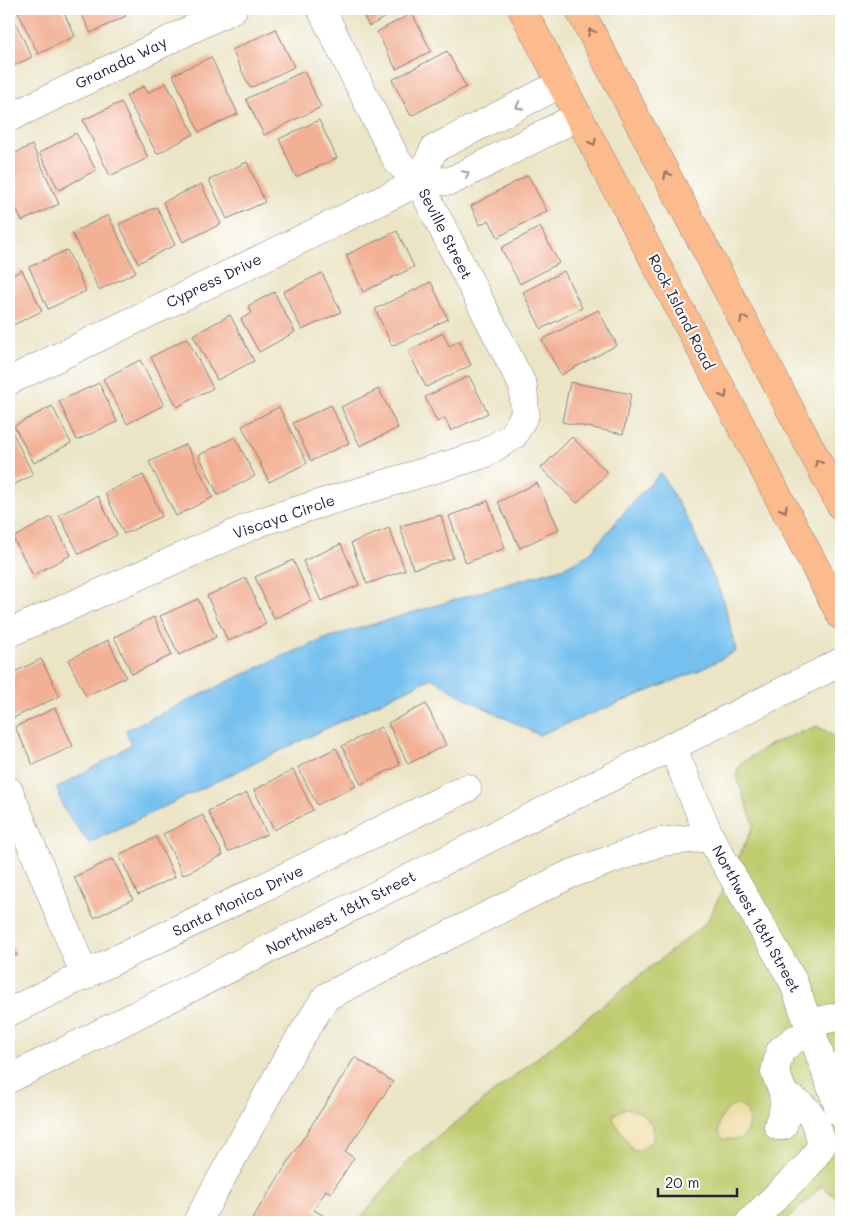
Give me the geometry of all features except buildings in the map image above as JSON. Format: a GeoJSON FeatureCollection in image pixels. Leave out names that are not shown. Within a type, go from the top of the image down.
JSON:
{"type":"FeatureCollection","features":[{"type":"Feature","properties":{"kind":"main road","name":"Rock Island Road"},"geometry":{"type":"LineString","coordinates":[[522,9],[841,616]]}},
{"type":"Feature","properties":{"kind":"main road"},"geometry":{"type":"LineString","coordinates":[[579,9],[841,506]]}},
{"type":"Feature","properties":{"kind":"street","name":"Granada Way"},"geometry":{"type":"LineString","coordinates":[[9,118],[233,9]]}},
{"type":"Feature","properties":{"kind":"street","name":"Seville Street"},"geometry":{"type":"LineString","coordinates":[[321,9],[397,161],[419,182],[523,386],[525,414]]}},
{"type":"Feature","properties":{"kind":"street"},"geometry":{"type":"LineString","coordinates":[[419,182],[434,149],[562,84]]}},
{"type":"Feature","properties":{"kind":"street","name":"Cypress Drive"},"geometry":{"type":"LineString","coordinates":[[9,381],[419,182],[451,182],[579,116]]}},
{"type":"Feature","properties":{"kind":"street","name":"Viscaya Circle"},"geometry":{"type":"LineString","coordinates":[[9,633],[263,521],[484,454],[513,436],[525,414]]}},
{"type":"Feature","properties":{"kind":"street","name":"Northwest 18th Street"},"geometry":{"type":"LineString","coordinates":[[9,1079],[841,662]]}},
{"type":"Feature","properties":{"kind":"street","name":"Northwest 18th Street"},"geometry":{"type":"LineString","coordinates":[[672,746],[710,837],[793,981],[841,1114]]}},
{"type":"Feature","properties":{"kind":"street","name":"Santa Monica Drive"},"geometry":{"type":"LineString","coordinates":[[9,1012],[467,788]]}},
{"type":"Feature","properties":{"kind":"street"},"geometry":{"type":"LineString","coordinates":[[9,791],[85,976]]}},
{"type":"Feature","properties":{"kind":"street","name":"Northwest 18th Street"},"geometry":{"type":"LineString","coordinates":[[197,1222],[290,1054],[326,997],[568,875],[660,842],[710,837]]}},
{"type":"Feature","properties":{"kind":"street"},"geometry":{"type":"LineString","coordinates":[[750,1222],[808,1164],[822,1146],[818,1126],[810,1111],[796,1100],[787,1097],[788,1108],[783,1126],[778,1126],[784,1107],[783,1092],[776,1072],[777,1065],[780,1051],[795,1039]]}},
{"type":"Feature","properties":{"kind":"green space"},"geometry":{"type":"Polygon","coordinates":[[[817,726],[841,740],[841,1202],[822,1186],[785,1222],[357,1222],[409,1160],[707,922],[754,825],[736,776],[740,764],[771,744],[817,726]]]}},
{"type":"Feature","properties":{"kind":"sand"},"geometry":{"type":"Polygon","coordinates":[[[736,1105],[742,1107],[748,1114],[747,1130],[741,1139],[723,1139],[720,1134],[719,1124],[727,1110],[736,1105]]]}},
{"type":"Feature","properties":{"kind":"sand"},"geometry":{"type":"Polygon","coordinates":[[[626,1108],[642,1113],[653,1126],[653,1140],[640,1150],[633,1151],[613,1119],[614,1114],[626,1108]]]}},
{"type":"Feature","properties":{"kind":"water"},"geometry":{"type":"Polygon","coordinates":[[[661,473],[691,526],[724,601],[736,651],[698,671],[539,735],[463,697],[431,678],[89,843],[64,810],[57,788],[131,744],[126,730],[276,659],[330,637],[565,567],[589,554],[638,496],[661,473]]]}}]}
